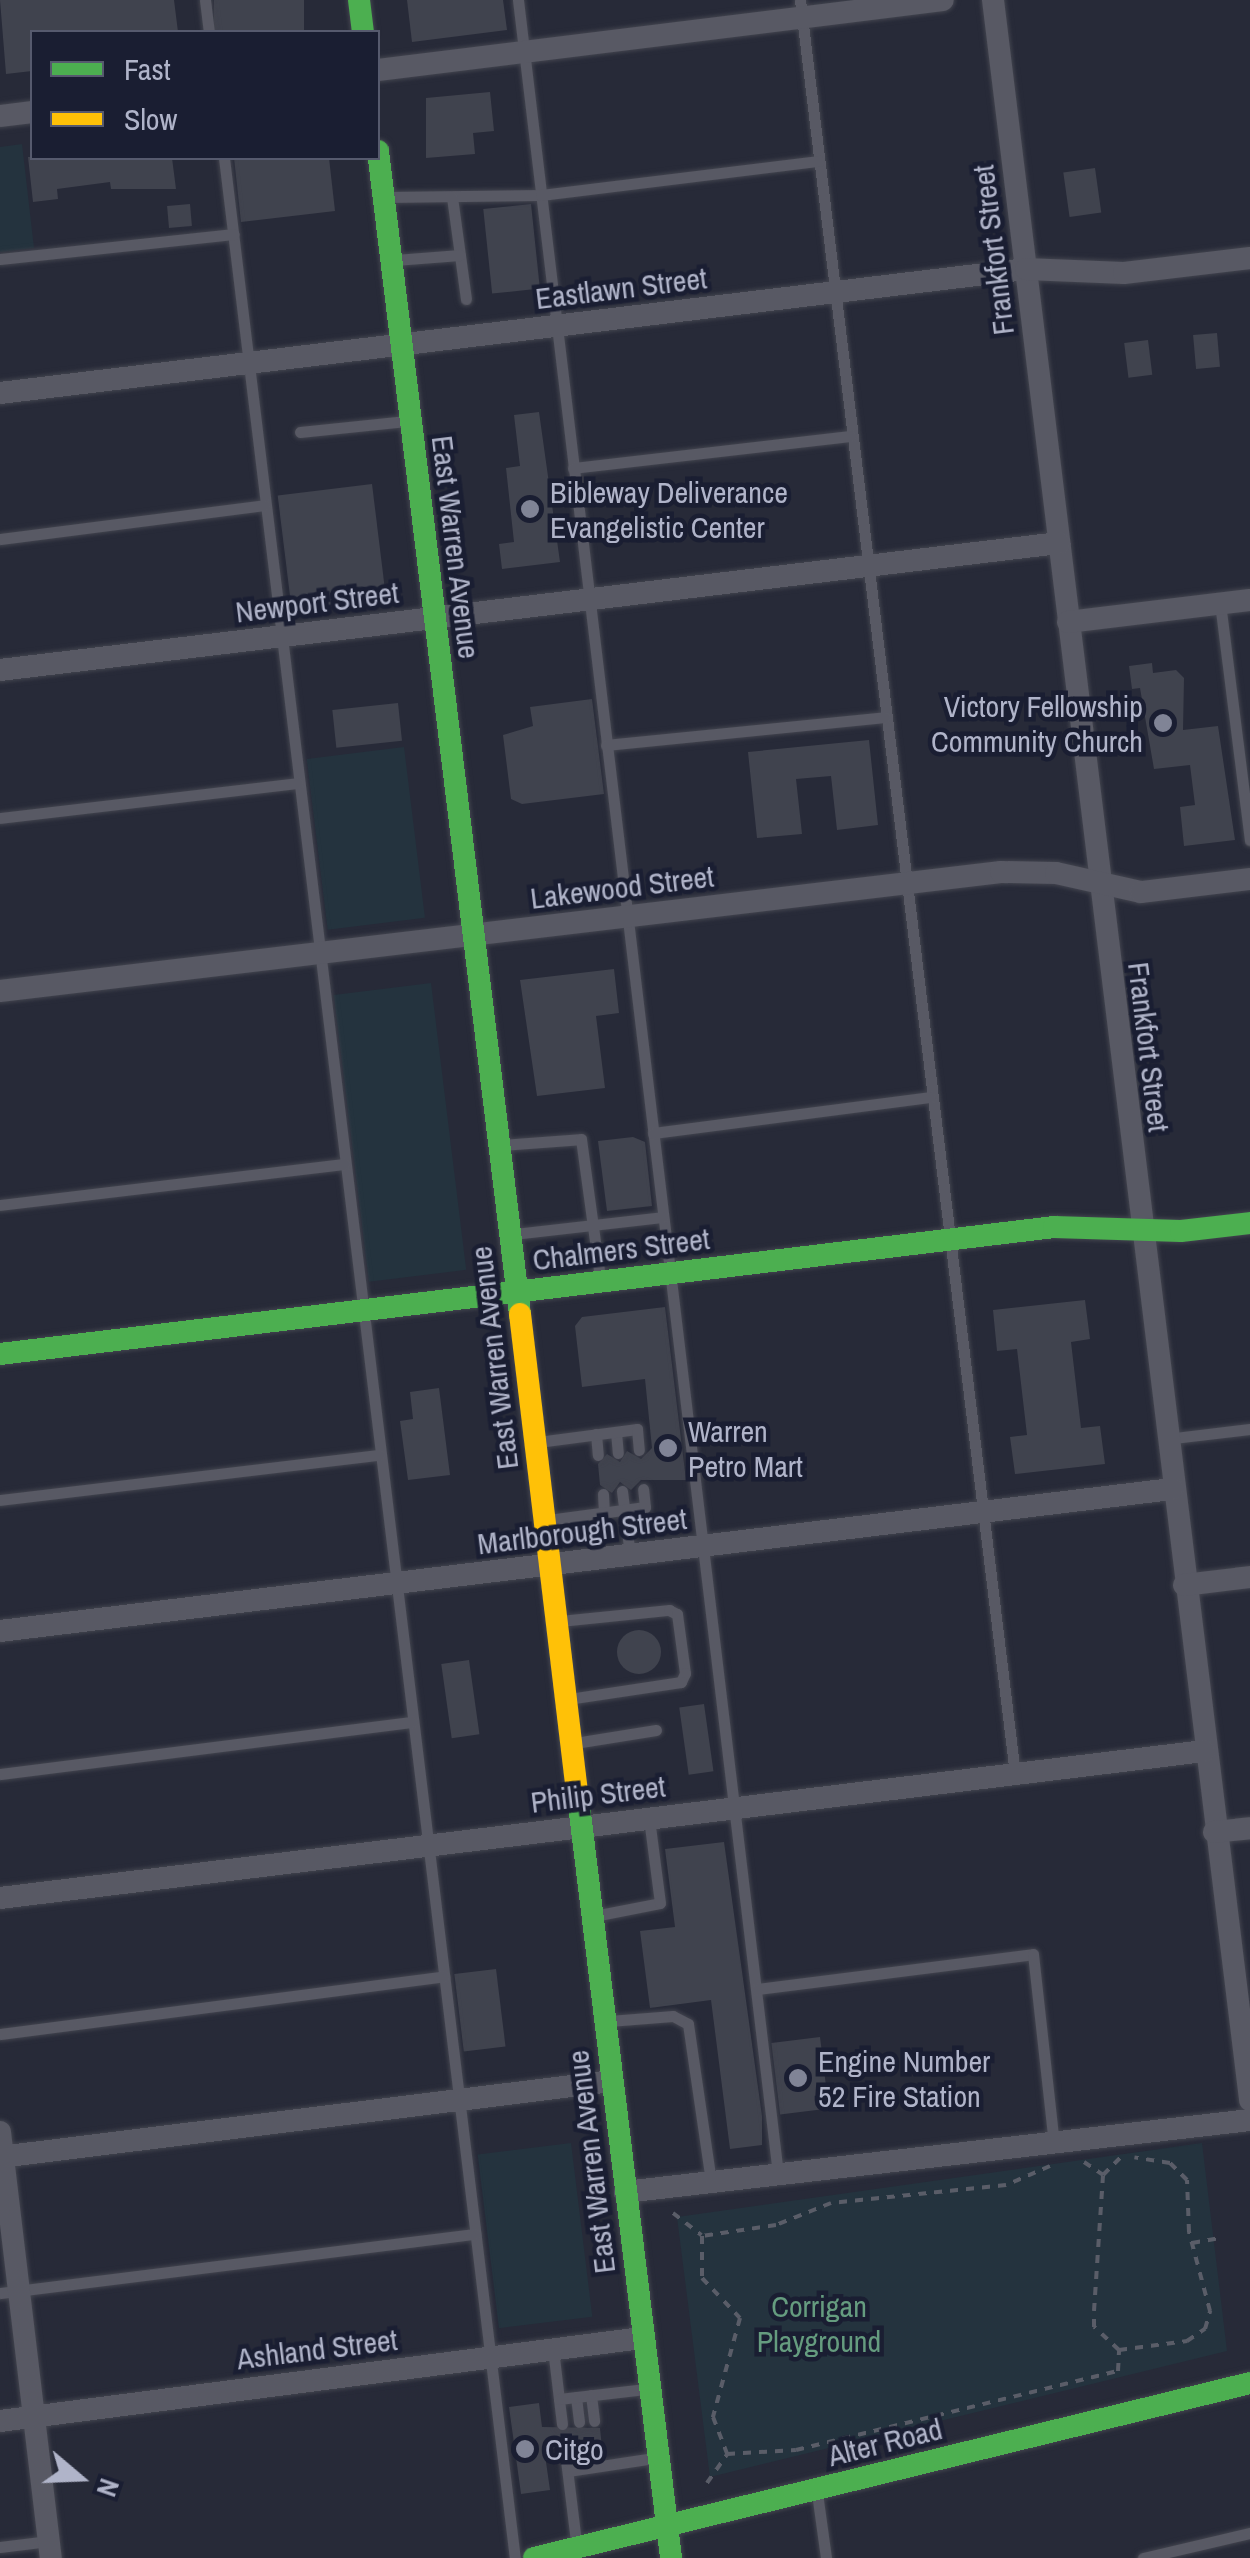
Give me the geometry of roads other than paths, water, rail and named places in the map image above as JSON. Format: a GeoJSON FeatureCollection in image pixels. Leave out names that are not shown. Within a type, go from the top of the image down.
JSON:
{"type":"FeatureCollection","features":[{"type":"Feature","properties":{"kind":"main road"},"geometry":{"type":"LineString","coordinates":[[359,0],[363,30]]}},
{"type":"Feature","properties":{"kind":"main road","name":"East Warren Avenue"},"geometry":{"type":"LineString","coordinates":[[379,160],[671,2558]]}},
{"type":"Feature","properties":{"kind":"main road","name":"Chalmers Street"},"geometry":{"type":"LineString","coordinates":[[0,1354],[947,1240],[1141,1226],[1181,1231],[1250,1222]]}},
{"type":"Feature","properties":{"kind":"main road","name":"Alter Road"},"geometry":{"type":"LineString","coordinates":[[534,2558],[586,2550],[666,2526],[1250,2383]]}},
{"type":"Feature","properties":{"kind":"street"},"geometry":{"type":"LineString","coordinates":[[380,70],[525,52],[801,9],[943,0]]}},
{"type":"Feature","properties":{"kind":"street","name":"Frankfort Street"},"geometry":{"type":"LineString","coordinates":[[993,0],[1098,886],[1249,2092]]}},
{"type":"Feature","properties":{"kind":"street"},"geometry":{"type":"LineString","coordinates":[[0,116],[30,112]]}},
{"type":"Feature","properties":{"kind":"street","name":"Eastlawn Street"},"geometry":{"type":"LineString","coordinates":[[0,393],[1026,269],[1124,273],[1250,258]]}},
{"type":"Feature","properties":{"kind":"street","name":"Newport Street"},"geometry":{"type":"LineString","coordinates":[[0,670],[1059,543]]}},
{"type":"Feature","properties":{"kind":"street"},"geometry":{"type":"LineString","coordinates":[[1068,622],[1250,600]]}},
{"type":"Feature","properties":{"kind":"street","name":"Lakewood Street"},"geometry":{"type":"LineString","coordinates":[[0,991],[1001,872],[1056,873],[1098,886],[1141,892],[1250,879]]}},
{"type":"Feature","properties":{"kind":"street","name":"Marlborough Street"},"geometry":{"type":"LineString","coordinates":[[0,1631],[1172,1489]]}},
{"type":"Feature","properties":{"kind":"street"},"geometry":{"type":"LineString","coordinates":[[1184,1585],[1250,1576]]}},
{"type":"Feature","properties":{"kind":"street","name":"Philip Street"},"geometry":{"type":"LineString","coordinates":[[0,1898],[1204,1751]]}},
{"type":"Feature","properties":{"kind":"street"},"geometry":{"type":"LineString","coordinates":[[1214,1832],[1250,1828]]}},
{"type":"Feature","properties":{"kind":"street"},"geometry":{"type":"LineString","coordinates":[[50,2549],[34,2416],[10,2292],[1,2148],[612,2081]]}},
{"type":"Feature","properties":{"kind":"street"},"geometry":{"type":"LineString","coordinates":[[625,2192],[1250,2120]]}},
{"type":"Feature","properties":{"kind":"street","name":"Ashland Street"},"geometry":{"type":"LineString","coordinates":[[0,2421],[642,2338]]}},
{"type":"Feature","properties":{"kind":"lane"},"geometry":{"type":"LineString","coordinates":[[205,0],[209,30]]}},
{"type":"Feature","properties":{"kind":"lane"},"geometry":{"type":"LineString","coordinates":[[518,0],[778,2174]]}},
{"type":"Feature","properties":{"kind":"lane"},"geometry":{"type":"LineString","coordinates":[[801,9],[947,1240],[986,1512],[1015,1774]]}},
{"type":"Feature","properties":{"kind":"lane"},"geometry":{"type":"LineString","coordinates":[[224,160],[515,2558]]}},
{"type":"Feature","properties":{"kind":"lane"},"geometry":{"type":"LineString","coordinates":[[383,197],[541,195],[819,161]]}},
{"type":"Feature","properties":{"kind":"lane"},"geometry":{"type":"LineString","coordinates":[[452,197],[466,299]]}},
{"type":"Feature","properties":{"kind":"lane"},"geometry":{"type":"LineString","coordinates":[[0,260],[234,234]]}},
{"type":"Feature","properties":{"kind":"lane"},"geometry":{"type":"LineString","coordinates":[[391,260],[460,254]]}},
{"type":"Feature","properties":{"kind":"lane"},"geometry":{"type":"LineString","coordinates":[[300,432],[410,420]]}},
{"type":"Feature","properties":{"kind":"lane"},"geometry":{"type":"LineString","coordinates":[[573,468],[851,436]]}},
{"type":"Feature","properties":{"kind":"lane"},"geometry":{"type":"LineString","coordinates":[[0,539],[266,505]]}},
{"type":"Feature","properties":{"kind":"lane"},"geometry":{"type":"LineString","coordinates":[[1220,604],[1244,750],[1250,840]]}},
{"type":"Feature","properties":{"kind":"lane"},"geometry":{"type":"LineString","coordinates":[[606,745],[885,717]]}},
{"type":"Feature","properties":{"kind":"lane"},"geometry":{"type":"LineString","coordinates":[[0,818],[298,783]]}},
{"type":"Feature","properties":{"kind":"lane"},"geometry":{"type":"LineString","coordinates":[[653,1133],[930,1097]]}},
{"type":"Feature","properties":{"kind":"lane"},"geometry":{"type":"LineString","coordinates":[[498,1146],[581,1139],[601,1282]]}},
{"type":"Feature","properties":{"kind":"lane"},"geometry":{"type":"LineString","coordinates":[[0,1205],[345,1164]]}},
{"type":"Feature","properties":{"kind":"lane"},"geometry":{"type":"LineString","coordinates":[[510,1235],[663,1217]]}},
{"type":"Feature","properties":{"kind":"lane"},"geometry":{"type":"LineString","coordinates":[[1166,1439],[1250,1428]]}},
{"type":"Feature","properties":{"kind":"lane"},"geometry":{"type":"LineString","coordinates":[[534,1442],[637,1429],[639,1450]]}},
{"type":"Feature","properties":{"kind":"lane"},"geometry":{"type":"LineString","coordinates":[[616,1432],[618,1452]]}},
{"type":"Feature","properties":{"kind":"lane"},"geometry":{"type":"LineString","coordinates":[[596,1434],[598,1455]]}},
{"type":"Feature","properties":{"kind":"lane"},"geometry":{"type":"LineString","coordinates":[[0,1500],[379,1455]]}},
{"type":"Feature","properties":{"kind":"lane"},"geometry":{"type":"LineString","coordinates":[[544,1521],[646,1506],[644,1489]]}},
{"type":"Feature","properties":{"kind":"lane"},"geometry":{"type":"LineString","coordinates":[[622,1491],[630,1556]]}},
{"type":"Feature","properties":{"kind":"lane"},"geometry":{"type":"LineString","coordinates":[[602,1494],[604,1512]]}},
{"type":"Feature","properties":{"kind":"lane"},"geometry":{"type":"LineString","coordinates":[[556,1622],[678,1614],[681,1682],[565,1700]]}},
{"type":"Feature","properties":{"kind":"lane"},"geometry":{"type":"LineString","coordinates":[[0,1774],[412,1722]]}},
{"type":"Feature","properties":{"kind":"lane"},"geometry":{"type":"LineString","coordinates":[[570,1744],[656,1730]]}},
{"type":"Feature","properties":{"kind":"lane"},"geometry":{"type":"LineString","coordinates":[[592,1916],[656,1910],[649,1818]]}},
{"type":"Feature","properties":{"kind":"lane"},"geometry":{"type":"LineString","coordinates":[[757,1989],[1033,1954],[1054,2143]]}},
{"type":"Feature","properties":{"kind":"lane"},"geometry":{"type":"LineString","coordinates":[[0,2034],[444,1976]]}},
{"type":"Feature","properties":{"kind":"lane"},"geometry":{"type":"LineString","coordinates":[[604,2022],[673,2016],[688,2024],[712,2182]]}},
{"type":"Feature","properties":{"kind":"lane"},"geometry":{"type":"LineString","coordinates":[[10,2292],[475,2234]]}},
{"type":"Feature","properties":{"kind":"lane"},"geometry":{"type":"LineString","coordinates":[[552,2349],[562,2424]]}},
{"type":"Feature","properties":{"kind":"lane"},"geometry":{"type":"LineString","coordinates":[[559,2399],[649,2388]]}},
{"type":"Feature","properties":{"kind":"lane"},"geometry":{"type":"LineString","coordinates":[[591,2395],[594,2420]]}},
{"type":"Feature","properties":{"kind":"lane"},"geometry":{"type":"LineString","coordinates":[[576,2397],[579,2422]]}},
{"type":"Feature","properties":{"kind":"lane"},"geometry":{"type":"LineString","coordinates":[[598,2449],[599,2466]]}},
{"type":"Feature","properties":{"kind":"lane"},"geometry":{"type":"LineString","coordinates":[[582,2450],[585,2468]]}},
{"type":"Feature","properties":{"kind":"lane"},"geometry":{"type":"LineString","coordinates":[[565,2452],[586,2550]]}},
{"type":"Feature","properties":{"kind":"lane"},"geometry":{"type":"LineString","coordinates":[[568,2471],[658,2457]]}},
{"type":"Feature","properties":{"kind":"lane"},"geometry":{"type":"LineString","coordinates":[[816,2490],[826,2558]]}},
{"type":"Feature","properties":{"kind":"lane"},"geometry":{"type":"LineString","coordinates":[[1143,2558],[1250,2533]]}},
{"type":"Feature","properties":{"kind":"lane"},"geometry":{"type":"LineString","coordinates":[[0,2547],[50,2549]]}},
{"type":"Feature","properties":{"kind":"place","name":"Bibleway Deliverance Evangelistic Center"},"geometry":{"type":"Point","coordinates":[530,509]}},
{"type":"Feature","properties":{"kind":"place","name":"Victory Fellowship Community Church"},"geometry":{"type":"Point","coordinates":[1163,723]}},
{"type":"Feature","properties":{"kind":"place","name":"Warren Petro Mart"},"geometry":{"type":"Point","coordinates":[668,1448]}},
{"type":"Feature","properties":{"kind":"place","name":"Engine Number 52 Fire Station"},"geometry":{"type":"Point","coordinates":[798,2078]}},
{"type":"Feature","properties":{"kind":"place","name":"Citgo"},"geometry":{"type":"Point","coordinates":[525,2449]}},
{"type":"Feature","properties":{"kind":"park label","name":"Corrigan Playground"},"geometry":{"type":"Point","coordinates":[819,2323]}}]}
